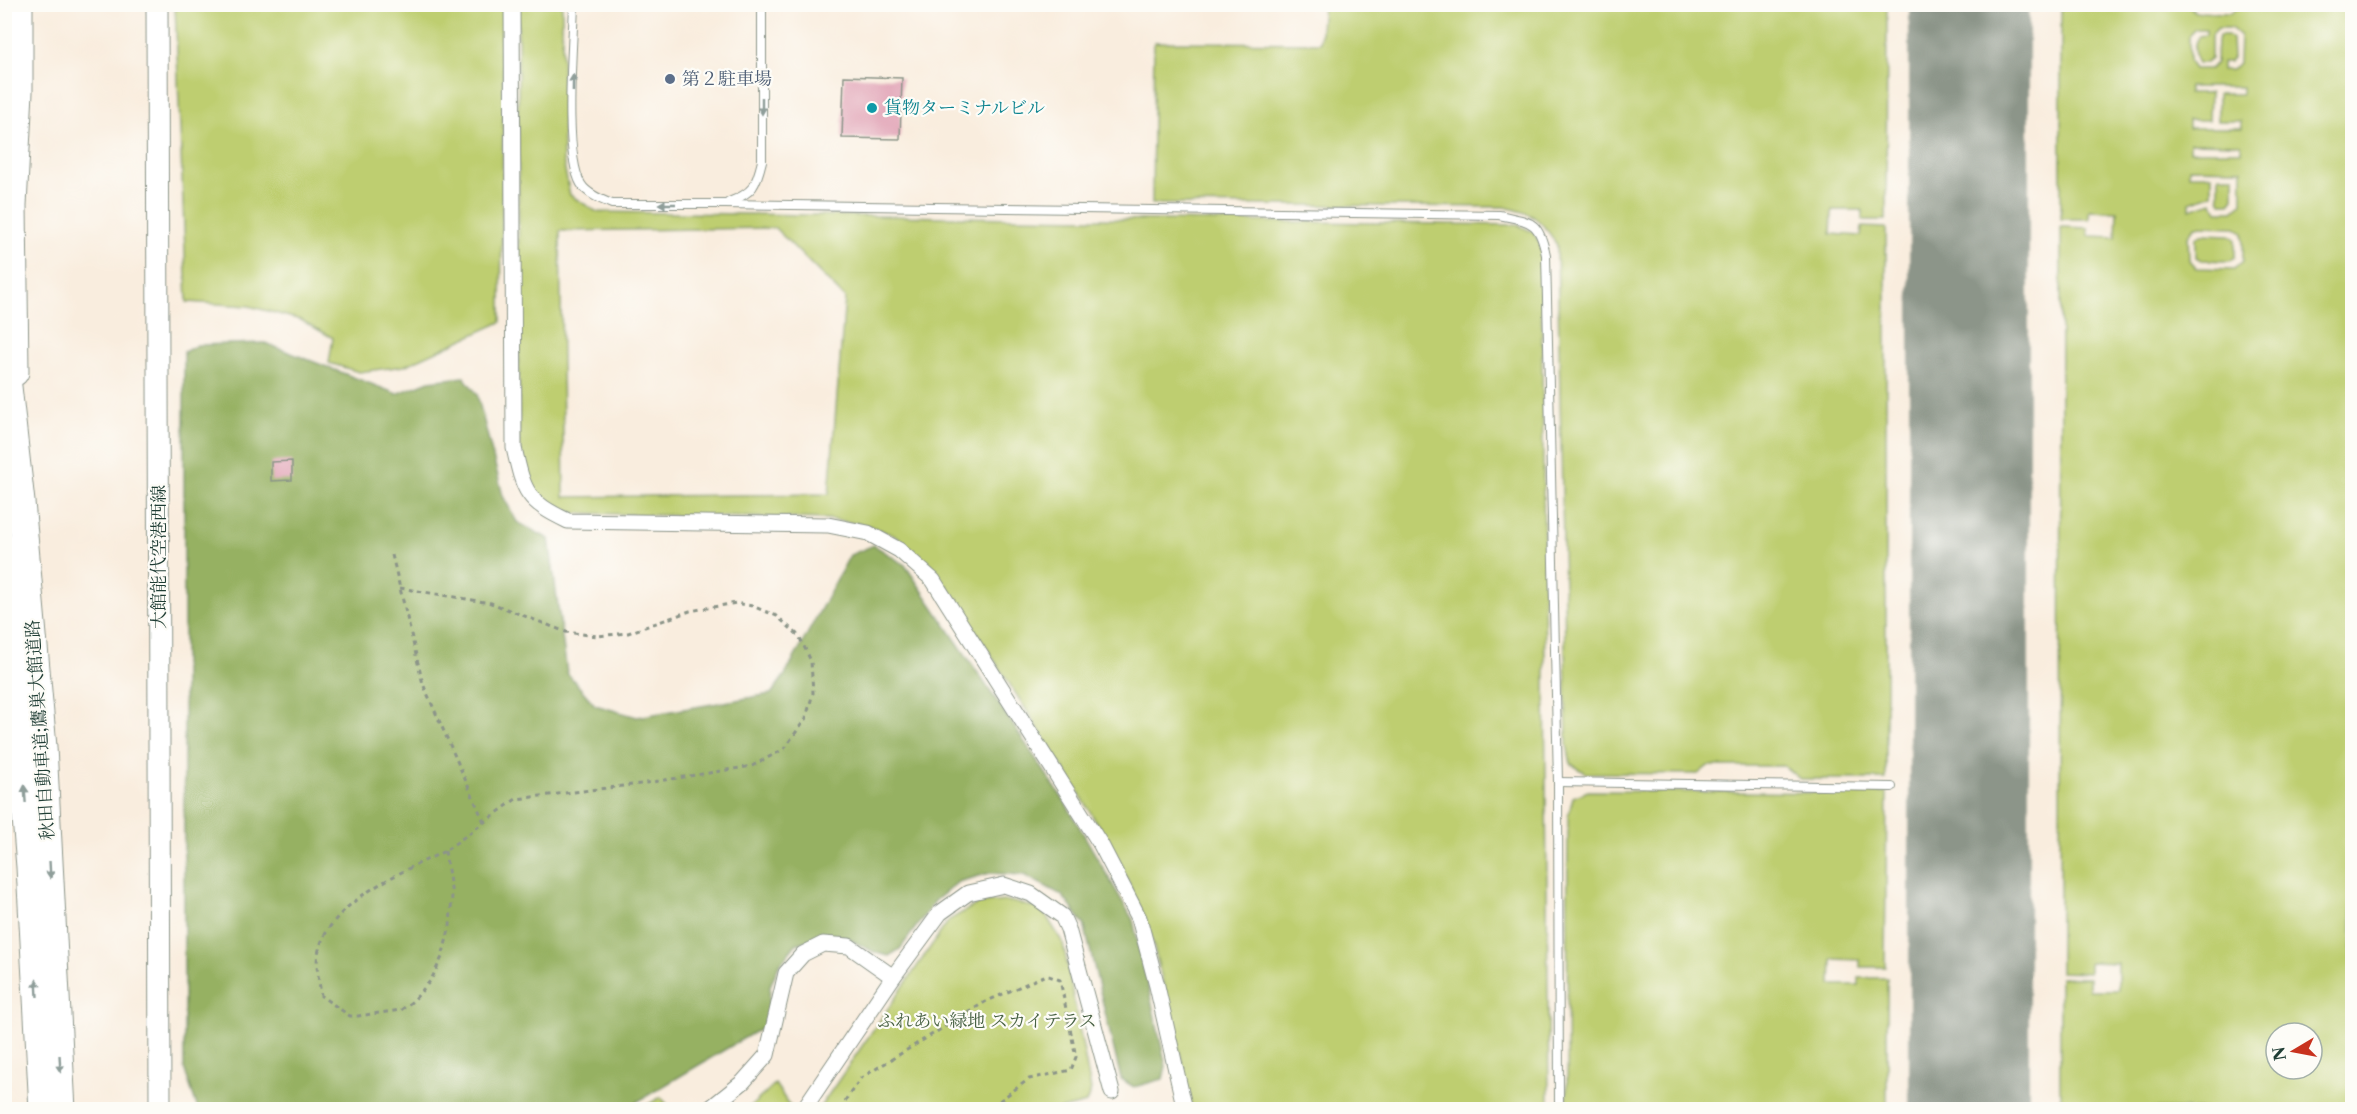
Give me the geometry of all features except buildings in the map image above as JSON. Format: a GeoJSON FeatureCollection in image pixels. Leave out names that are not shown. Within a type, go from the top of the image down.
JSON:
{"type":"FeatureCollection","features":[{"type":"Feature","properties":{"kind":"highway"},"geometry":{"type":"LineString","coordinates":[[19,4],[19,73],[13,205],[13,300],[23,631]]}},
{"type":"Feature","properties":{"kind":"highway","name":"秋田自動車道;鷹巣大館道路"},"geometry":{"type":"LineString","coordinates":[[4,351],[23,631],[30,867],[43,1110]]}},
{"type":"Feature","properties":{"kind":"highway","name":"秋田自動車道;鷹巣大館道路"},"geometry":{"type":"LineString","coordinates":[[4,546],[23,631],[44,758],[62,1110]]}},
{"type":"Feature","properties":{"kind":"highway"},"geometry":{"type":"LineString","coordinates":[[4,576],[23,631]]}},
{"type":"Feature","properties":{"kind":"main road","name":"大館能代空港西線"},"geometry":{"type":"LineString","coordinates":[[157,4],[160,1110]]}},
{"type":"Feature","properties":{"kind":"street"},"geometry":{"type":"LineString","coordinates":[[512,4],[514,448],[521,478],[533,501],[568,521],[828,525],[868,533],[899,550],[933,580],[1095,836],[1139,918],[1185,1110]]}},
{"type":"Feature","properties":{"kind":"street"},"geometry":{"type":"LineString","coordinates":[[804,1110],[893,977],[940,913],[968,893],[1004,885],[1031,894],[1062,916],[1068,929],[1112,1092]]}},
{"type":"Feature","properties":{"kind":"street"},"geometry":{"type":"LineString","coordinates":[[708,1110],[743,1082],[767,1055],[786,973],[803,954],[823,944],[849,945],[893,977]]}},
{"type":"Feature","properties":{"kind":"lane"},"geometry":{"type":"LineString","coordinates":[[574,4],[571,141],[576,170],[582,186],[612,204],[1499,215],[1529,222],[1542,234],[1546,255],[1558,782],[1559,1110]]}},
{"type":"Feature","properties":{"kind":"lane"},"geometry":{"type":"LineString","coordinates":[[725,204],[748,195],[758,181],[762,162],[762,4]]}},
{"type":"Feature","properties":{"kind":"lane"},"geometry":{"type":"LineString","coordinates":[[1558,782],[1892,787]]}},
{"type":"Feature","properties":{"kind":"path"},"geometry":{"type":"LineString","coordinates":[[392,555],[423,684],[484,822]]}},
{"type":"Feature","properties":{"kind":"path"},"geometry":{"type":"LineString","coordinates":[[400,588],[491,603],[566,632],[597,636],[628,633],[690,611],[736,603],[752,606],[777,616],[799,636],[811,661],[813,693],[806,718],[784,749],[752,766],[640,784],[516,799],[446,850],[386,879],[335,917],[317,956],[321,996],[350,1016],[401,1010],[431,980],[442,957],[450,926],[452,895],[446,850]]}},
{"type":"Feature","properties":{"kind":"path"},"geometry":{"type":"LineString","coordinates":[[843,1110],[846,1099],[861,1078],[985,1002],[1046,975],[1060,980],[1076,1058],[1071,1070],[1052,1076],[1029,1079],[987,1110]]}},
{"type":"Feature","properties":{"kind":"green space"},"geometry":{"type":"Polygon","coordinates":[[[175,5],[504,5],[501,322],[404,366],[359,372],[329,363],[333,338],[301,320],[249,306],[187,302],[175,5]]]}},
{"type":"Feature","properties":{"kind":"green space"},"geometry":{"type":"Polygon","coordinates":[[[518,5],[562,5],[563,160],[570,195],[597,212],[1518,225],[1533,232],[1541,246],[1549,1109],[1192,1109],[1149,928],[1120,864],[1081,796],[947,586],[898,537],[867,525],[827,519],[574,513],[552,504],[532,489],[519,445],[518,5]],[[775,228],[560,231],[564,497],[829,494],[845,298],[775,228]]]}},
{"type":"Feature","properties":{"kind":"green space"},"geometry":{"type":"Polygon","coordinates":[[[1323,5],[1887,5],[1886,220],[1862,220],[1862,210],[1832,210],[1831,234],[1861,236],[1862,227],[1886,228],[1886,779],[1800,779],[1784,766],[1708,766],[1698,774],[1586,773],[1571,764],[1567,745],[1557,245],[1536,219],[1523,212],[1504,207],[1152,204],[1154,42],[1320,43],[1323,5]]]}},
{"type":"Feature","properties":{"kind":"green space"},"geometry":{"type":"Polygon","coordinates":[[[2061,5],[2189,5],[2195,12],[2231,13],[2240,5],[2352,5],[2352,1109],[2060,1109],[2060,978],[2089,978],[2089,990],[2118,990],[2118,963],[2089,962],[2089,973],[2060,972],[2061,227],[2088,228],[2089,236],[2116,237],[2117,211],[2089,210],[2089,219],[2061,219],[2061,5]],[[2218,28],[2211,35],[2211,59],[2206,63],[2198,63],[2194,49],[2199,36],[2206,35],[2206,29],[2195,29],[2189,35],[2189,62],[2194,69],[2210,69],[2216,63],[2217,40],[2220,35],[2228,35],[2232,39],[2233,58],[2229,62],[2222,62],[2222,70],[2232,70],[2239,63],[2240,36],[2231,28],[2218,28]],[[2188,87],[2188,93],[2210,93],[2209,120],[2188,120],[2188,128],[2242,128],[2241,121],[2218,121],[2218,94],[2242,94],[2242,87],[2188,87]],[[2190,143],[2190,151],[2241,151],[2241,144],[2190,143]],[[2189,168],[2189,175],[2212,175],[2212,194],[2190,202],[2190,209],[2212,202],[2219,211],[2233,211],[2242,203],[2242,169],[2189,168]],[[2196,226],[2188,236],[2189,260],[2196,268],[2234,269],[2243,261],[2243,233],[2235,227],[2196,226]]]}},
{"type":"Feature","properties":{"kind":"green space"},"geometry":{"type":"Polygon","coordinates":[[[2219,176],[2234,176],[2234,198],[2230,203],[2222,203],[2219,197],[2219,176]]]}},
{"type":"Feature","properties":{"kind":"green space"},"geometry":{"type":"Polygon","coordinates":[[[2202,234],[2230,235],[2235,239],[2235,257],[2230,261],[2201,260],[2196,257],[2196,237],[2202,234]]]}},
{"type":"Feature","properties":{"kind":"green space"},"geometry":{"type":"Polygon","coordinates":[[[265,343],[397,394],[429,381],[464,377],[477,394],[503,496],[517,522],[549,539],[567,673],[595,705],[637,717],[771,694],[785,675],[850,555],[874,545],[905,565],[1065,802],[1133,920],[1166,1066],[1163,1079],[1134,1087],[1121,1079],[1084,924],[1062,895],[1024,875],[990,873],[958,882],[935,901],[900,949],[889,956],[876,953],[847,938],[822,936],[796,944],[778,967],[770,986],[768,1024],[625,1109],[198,1109],[184,1068],[184,352],[197,345],[265,343]]]}},
{"type":"Feature","properties":{"kind":"green space"},"geometry":{"type":"Polygon","coordinates":[[[1588,791],[1887,793],[1885,967],[1860,967],[1860,960],[1832,959],[1831,985],[1859,985],[1859,978],[1887,978],[1887,1109],[1567,1109],[1568,817],[1573,797],[1588,791]]]}},
{"type":"Feature","properties":{"kind":"green space","name":"ふれあい緑地 スカイテラス"},"geometry":{"type":"Polygon","coordinates":[[[1008,901],[1042,909],[1063,943],[1091,1090],[1086,1103],[1059,1110],[818,1110],[949,920],[979,903],[1008,901]]]}},
{"type":"Feature","properties":{"kind":"green space"},"geometry":{"type":"Polygon","coordinates":[[[775,1084],[791,1108],[798,1109],[747,1110],[775,1084]]]}},
{"type":"Feature","properties":{"kind":"green space"},"geometry":{"type":"Polygon","coordinates":[[[661,1097],[671,1109],[640,1109],[661,1097]]]}},
{"type":"Feature","properties":{"kind":"runway"},"geometry":{"type":"LineString","coordinates":[[1969,4],[1969,1110]]}},
{"type":"Feature","properties":{"kind":"place","name":"第２駐車場"},"geometry":{"type":"Point","coordinates":[670,79]}},
{"type":"Feature","properties":{"kind":"place","name":"貨物ターミナルビル"},"geometry":{"type":"Point","coordinates":[872,108]}}]}
